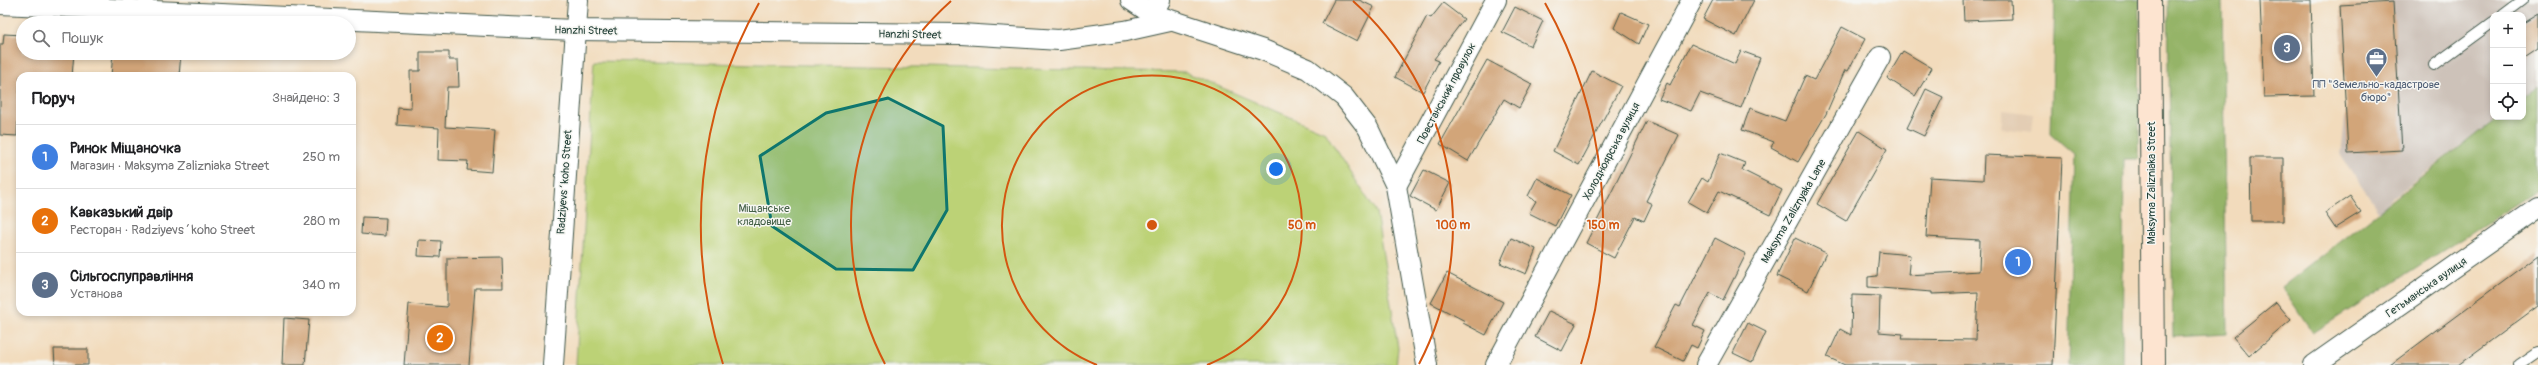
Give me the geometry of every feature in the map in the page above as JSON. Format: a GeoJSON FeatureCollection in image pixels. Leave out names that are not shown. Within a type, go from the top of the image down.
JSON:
{"type":"FeatureCollection","features":[{"type":"Feature","properties":{"kind":"main road","name":"Maksyma Zalizniaka Street"},"geometry":{"type":"LineString","coordinates":[[2150,0],[2152,365]]}},
{"type":"Feature","properties":{"kind":"street","name":"Radziyevsʹkoho Street"},"geometry":{"type":"LineString","coordinates":[[553,365],[574,30],[578,0]]}},
{"type":"Feature","properties":{"kind":"street"},"geometry":{"type":"LineString","coordinates":[[1131,0],[1156,7],[1170,21],[1263,50],[1308,69],[1344,97],[1368,128],[1396,186],[1427,365]]}},
{"type":"Feature","properties":{"kind":"street","name":"Повстанський провулок"},"geometry":{"type":"LineString","coordinates":[[1396,186],[1496,0]]}},
{"type":"Feature","properties":{"kind":"street","name":"Холодноярська вулиця"},"geometry":{"type":"LineString","coordinates":[[1496,365],[1692,0]]}},
{"type":"Feature","properties":{"kind":"street","name":"Hanzhi Street"},"geometry":{"type":"LineString","coordinates":[[0,4],[265,16]]}},
{"type":"Feature","properties":{"kind":"street","name":"Hanzhi Street"},"geometry":{"type":"LineString","coordinates":[[356,20],[574,30],[961,34],[1059,40],[1125,32],[1170,21]]}},
{"type":"Feature","properties":{"kind":"street","name":"Maksyma Zaliznyaka Lane"},"geometry":{"type":"LineString","coordinates":[[1706,365],[1880,57]]}},
{"type":"Feature","properties":{"kind":"street","name":"Гетьманська вулиця"},"geometry":{"type":"LineString","coordinates":[[2314,365],[2538,208]]}},
{"type":"Feature","properties":{"kind":"lane"},"geometry":{"type":"LineString","coordinates":[[2507,12],[2523,0]]}},
{"type":"Feature","properties":{"kind":"lane"},"geometry":{"type":"LineString","coordinates":[[2434,65],[2490,24]]}},
{"type":"Feature","properties":{"kind":"lane"},"geometry":{"type":"LineString","coordinates":[[2519,365],[2538,352]]}},
{"type":"Feature","properties":{"kind":"highlighted area"},"geometry":{"type":"Polygon","coordinates":[[[888,98],[943,126],[947,210],[913,270],[836,269],[772,226],[760,156],[826,113],[888,98]]]}},
{"type":"Feature","properties":{"kind":"shaded area"},"geometry":{"type":"Polygon","coordinates":[[[2385,0],[2538,0],[2538,86],[2526,96],[2526,12],[2490,12],[2490,120],[2494,120],[2392,198],[2379,212],[2341,156],[2346,108],[2340,5],[2385,3],[2385,0]]]}},
{"type":"Feature","properties":{"kind":"shaded area"},"geometry":{"type":"Polygon","coordinates":[[[2003,110],[2033,114],[2031,132],[2001,128],[2003,110]]]}},
{"type":"Feature","properties":{"kind":"green space"},"geometry":{"type":"Polygon","coordinates":[[[2055,0],[2140,0],[2139,159],[2124,159],[2122,365],[2068,365],[2074,154],[2051,134],[2055,0]]]}},
{"type":"Feature","properties":{"kind":"green space"},"geometry":{"type":"Polygon","coordinates":[[[2168,0],[2222,0],[2227,334],[2173,337],[2168,0]]]}},
{"type":"Feature","properties":{"kind":"green space","name":"Міщанське кладовище"},"geometry":{"type":"Polygon","coordinates":[[[594,61],[1185,72],[1325,132],[1376,212],[1398,348],[1396,365],[576,365],[594,61]]]}},
{"type":"Feature","properties":{"kind":"green space"},"geometry":{"type":"Polygon","coordinates":[[[2538,86],[2538,190],[2313,333],[2282,287],[2494,120],[2526,120],[2526,96],[2538,86]]]}},
{"type":"Feature","properties":{"kind":"building"},"geometry":{"type":"Polygon","coordinates":[[[1334,0],[1359,0],[1374,7],[1357,41],[1322,23],[1334,0]]]}},
{"type":"Feature","properties":{"kind":"building"},"geometry":{"type":"Polygon","coordinates":[[[1713,0],[1754,0],[1736,36],[1703,19],[1713,0]]]}},
{"type":"Feature","properties":{"kind":"building"},"geometry":{"type":"Polygon","coordinates":[[[1963,0],[2011,0],[2012,19],[1964,21],[1963,0]]]}},
{"type":"Feature","properties":{"kind":"building"},"geometry":{"type":"Polygon","coordinates":[[[2260,0],[2311,0],[2314,96],[2264,97],[2260,0]]]}},
{"type":"Feature","properties":{"kind":"building"},"geometry":{"type":"Polygon","coordinates":[[[2393,2],[2402,150],[2348,153],[2340,5],[2393,2]]]}},
{"type":"Feature","properties":{"kind":"building"},"geometry":{"type":"Polygon","coordinates":[[[1443,3],[1464,19],[1434,59],[1439,61],[1423,92],[1395,77],[1427,16],[1431,18],[1443,3]]]}},
{"type":"Feature","properties":{"kind":"building"},"geometry":{"type":"Polygon","coordinates":[[[1515,7],[1543,21],[1531,46],[1502,32],[1515,7]]]}},
{"type":"Feature","properties":{"kind":"building"},"geometry":{"type":"Polygon","coordinates":[[[1621,12],[1648,24],[1639,44],[1614,28],[1621,12]]]}},
{"type":"Feature","properties":{"kind":"building"},"geometry":{"type":"Polygon","coordinates":[[[2538,14],[2538,49],[2526,57],[2526,48],[2526,21],[2538,14]]]}},
{"type":"Feature","properties":{"kind":"building"},"geometry":{"type":"Polygon","coordinates":[[[1842,27],[1865,39],[1848,71],[1845,70],[1826,114],[1798,162],[1771,147],[1774,142],[1742,130],[1750,108],[1785,121],[1805,76],[1814,80],[1842,27]]]}},
{"type":"Feature","properties":{"kind":"building"},"geometry":{"type":"Polygon","coordinates":[[[4,34],[16,35],[16,60],[73,60],[72,72],[16,72],[16,136],[0,135],[0,44],[3,44],[4,34]]]}},
{"type":"Feature","properties":{"kind":"building"},"geometry":{"type":"Polygon","coordinates":[[[1691,44],[1735,64],[1741,51],[1760,58],[1741,108],[1700,93],[1691,111],[1659,99],[1667,83],[1670,85],[1691,44]]]}},
{"type":"Feature","properties":{"kind":"building"},"geometry":{"type":"Polygon","coordinates":[[[1903,51],[1932,68],[1915,96],[1887,78],[1903,51]]]}},
{"type":"Feature","properties":{"kind":"building"},"geometry":{"type":"Polygon","coordinates":[[[420,52],[449,52],[449,60],[458,60],[459,87],[447,87],[445,127],[495,130],[492,172],[467,170],[468,161],[438,160],[439,128],[397,125],[398,108],[411,109],[410,71],[420,71],[420,52]]]}},
{"type":"Feature","properties":{"kind":"building"},"geometry":{"type":"Polygon","coordinates":[[[112,60],[180,60],[179,72],[111,72],[112,60]]]}},
{"type":"Feature","properties":{"kind":"building"},"geometry":{"type":"Polygon","coordinates":[[[1487,60],[1532,84],[1519,108],[1504,99],[1468,161],[1440,144],[1487,60]]]}},
{"type":"Feature","properties":{"kind":"building"},"geometry":{"type":"Polygon","coordinates":[[[1592,71],[1621,86],[1579,165],[1553,151],[1592,71]]]}},
{"type":"Feature","properties":{"kind":"building"},"geometry":{"type":"Polygon","coordinates":[[[1926,89],[1943,97],[1924,136],[1907,128],[1926,89]]]}},
{"type":"Feature","properties":{"kind":"building"},"geometry":{"type":"Polygon","coordinates":[[[1647,121],[1679,135],[1646,201],[1652,204],[1644,221],[1635,217],[1614,258],[1586,243],[1647,121]]]}},
{"type":"Feature","properties":{"kind":"building"},"geometry":{"type":"Polygon","coordinates":[[[1859,131],[1887,149],[1846,221],[1817,204],[1859,131]]]}},
{"type":"Feature","properties":{"kind":"building"},"geometry":{"type":"Polygon","coordinates":[[[1720,153],[1745,163],[1742,170],[1782,190],[1770,215],[1719,191],[1707,213],[1688,202],[1702,178],[1708,182],[1720,153]]]}},
{"type":"Feature","properties":{"kind":"building"},"geometry":{"type":"Polygon","coordinates":[[[1984,155],[2062,158],[2053,365],[1845,365],[1827,357],[1840,329],[1851,335],[1852,295],[1880,296],[1879,332],[1903,334],[1902,339],[1976,340],[1978,292],[1932,294],[1932,292],[1868,287],[1868,277],[1877,276],[1879,252],[1910,255],[1908,275],[1979,271],[1980,240],[1926,237],[1930,177],[1983,180],[1984,155]]]}},
{"type":"Feature","properties":{"kind":"building"},"geometry":{"type":"Polygon","coordinates":[[[2250,158],[2283,158],[2283,221],[2251,221],[2250,158]]]}},
{"type":"Feature","properties":{"kind":"building"},"geometry":{"type":"Polygon","coordinates":[[[1424,170],[1450,183],[1436,210],[1410,196],[1424,170]]]}},
{"type":"Feature","properties":{"kind":"building"},"geometry":{"type":"Polygon","coordinates":[[[1537,178],[1571,195],[1555,226],[1529,213],[1536,201],[1528,196],[1537,178]]]}},
{"type":"Feature","properties":{"kind":"building"},"geometry":{"type":"Polygon","coordinates":[[[2350,196],[2361,212],[2335,228],[2325,213],[2350,196]]]}},
{"type":"Feature","properties":{"kind":"building"},"geometry":{"type":"Polygon","coordinates":[[[362,217],[386,218],[385,236],[361,234],[362,217]]]}},
{"type":"Feature","properties":{"kind":"building"},"geometry":{"type":"Polygon","coordinates":[[[1511,238],[1536,249],[1526,274],[1500,263],[1511,238]]]}},
{"type":"Feature","properties":{"kind":"building"},"geometry":{"type":"Polygon","coordinates":[[[1715,238],[1746,254],[1723,300],[1710,293],[1693,325],[1705,331],[1697,348],[1691,345],[1683,361],[1654,347],[1676,305],[1680,307],[1715,238]]]}},
{"type":"Feature","properties":{"kind":"building"},"geometry":{"type":"Polygon","coordinates":[[[1795,238],[1826,253],[1808,291],[1777,276],[1795,238]]]}},
{"type":"Feature","properties":{"kind":"building"},"geometry":{"type":"Polygon","coordinates":[[[419,240],[441,241],[440,257],[418,256],[419,240]]]}},
{"type":"Feature","properties":{"kind":"building"},"geometry":{"type":"Polygon","coordinates":[[[2538,255],[2538,306],[2458,365],[2390,365],[2538,255]]]}},
{"type":"Feature","properties":{"kind":"building"},"geometry":{"type":"Polygon","coordinates":[[[502,257],[503,288],[475,288],[469,365],[404,365],[409,304],[447,307],[447,258],[502,257]]]}},
{"type":"Feature","properties":{"kind":"building"},"geometry":{"type":"Polygon","coordinates":[[[1447,273],[1503,302],[1486,335],[1463,323],[1465,321],[1431,303],[1447,273]]]}},
{"type":"Feature","properties":{"kind":"building"},"geometry":{"type":"Polygon","coordinates":[[[2276,302],[2291,320],[2249,356],[2233,337],[2276,302]]]}},
{"type":"Feature","properties":{"kind":"building"},"geometry":{"type":"Polygon","coordinates":[[[1549,311],[1576,324],[1562,351],[1535,337],[1549,311]]]}},
{"type":"Feature","properties":{"kind":"building"},"geometry":{"type":"Polygon","coordinates":[[[284,318],[309,320],[305,365],[282,365],[284,318]]]}},
{"type":"Feature","properties":{"kind":"building"},"geometry":{"type":"Polygon","coordinates":[[[1748,323],[1766,332],[1752,362],[1733,353],[1748,323]]]}},
{"type":"Feature","properties":{"kind":"building"},"geometry":{"type":"Polygon","coordinates":[[[54,349],[88,349],[88,365],[55,365],[54,349]]]}},
{"type":"Feature","properties":{"kind":"place","name":"Сільгоспуправління"},"geometry":{"type":"Point","coordinates":[2287,48]}},
{"type":"Feature","properties":{"kind":"place","name":"ПП \"Земельно-кадастрове бюро\""},"geometry":{"type":"Point","coordinates":[2376,78]}},
{"type":"Feature","properties":{"kind":"place","name":"Ринок Міщаночка"},"geometry":{"type":"Point","coordinates":[2018,262]}},
{"type":"Feature","properties":{"kind":"place","name":"Кавказький двір"},"geometry":{"type":"Point","coordinates":[440,338]}}]}
